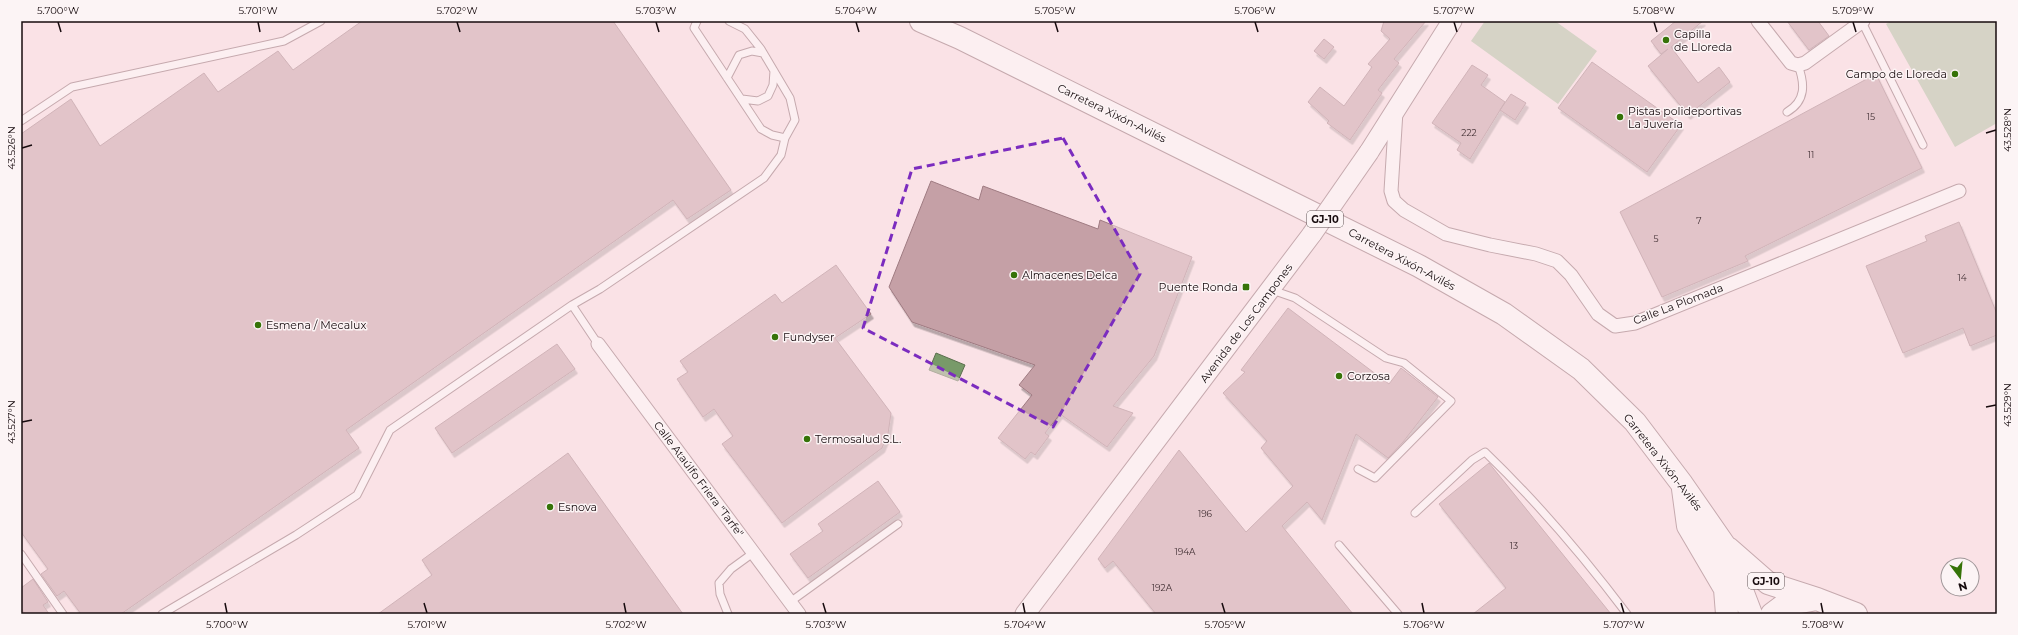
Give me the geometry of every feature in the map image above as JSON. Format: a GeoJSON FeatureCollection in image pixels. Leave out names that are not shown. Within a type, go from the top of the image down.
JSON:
{"type":"FeatureCollection","features":[{"type":"Feature","properties":{"kind":"highway","name":"Carretera Xixón-Avilés"},"geometry":{"type":"LineString","coordinates":[[921,21],[960,38],[1419,266],[1504,314],[1581,369],[1635,422],[1682,484],[1725,546],[1751,614]]}},
{"type":"Feature","properties":{"kind":"highway"},"geometry":{"type":"LineString","coordinates":[[1682,484],[1688,526],[1725,589],[1727,614]]}},
{"type":"Feature","properties":{"kind":"highway","name":"Carretera Xixón-Avilés"},"geometry":{"type":"LineString","coordinates":[[1725,546],[1768,583],[1817,599]]}},
{"type":"Feature","properties":{"kind":"highway","name":"GJ-10"},"geometry":{"type":"LineString","coordinates":[[1772,614],[1784,605],[1817,599],[1856,614]]}},
{"type":"Feature","properties":{"kind":"street","name":"Avenida de Los Campones"},"geometry":{"type":"LineString","coordinates":[[1025,614],[1312,234],[1396,111],[1452,21]]}},
{"type":"Feature","properties":{"kind":"street"},"geometry":{"type":"LineString","coordinates":[[1758,21],[1791,63],[1802,64],[1862,21]]}},
{"type":"Feature","properties":{"kind":"street","name":"Calle La Plomada"},"geometry":{"type":"LineString","coordinates":[[1396,111],[1391,191],[1394,201],[1404,210],[1446,234],[1490,246],[1536,254],[1556,260],[1571,276],[1598,314],[1615,326],[1635,323],[1959,191]]}},
{"type":"Feature","properties":{"kind":"street","name":"Calle Ataúlfo Friera \"Tarfe\""},"geometry":{"type":"LineString","coordinates":[[598,344],[799,614]]}},
{"type":"Feature","properties":{"kind":"lane"},"geometry":{"type":"LineString","coordinates":[[21,121],[72,87],[284,41],[321,21]]}},
{"type":"Feature","properties":{"kind":"lane"},"geometry":{"type":"LineString","coordinates":[[697,21],[694,28],[761,129],[772,135],[785,138]]}},
{"type":"Feature","properties":{"kind":"lane"},"geometry":{"type":"LineString","coordinates":[[162,614],[296,535],[357,495],[390,430],[572,305],[600,289],[764,178],[781,155],[785,138],[794,120],[790,98],[763,53],[745,29],[729,21]]}},
{"type":"Feature","properties":{"kind":"lane"},"geometry":{"type":"LineString","coordinates":[[1862,21],[1923,145]]}},
{"type":"Feature","properties":{"kind":"lane"},"geometry":{"type":"LineString","coordinates":[[727,78],[739,55],[752,51],[763,53]]}},
{"type":"Feature","properties":{"kind":"lane"},"geometry":{"type":"LineString","coordinates":[[1787,112],[1795,107],[1800,98],[1803,85],[1802,64]]}},
{"type":"Feature","properties":{"kind":"lane"},"geometry":{"type":"LineString","coordinates":[[742,99],[758,101],[768,96],[773,85],[774,71]]}},
{"type":"Feature","properties":{"kind":"lane"},"geometry":{"type":"LineString","coordinates":[[1271,290],[1295,298],[1386,358],[1404,363],[1451,401],[1375,478],[1358,469]]}},
{"type":"Feature","properties":{"kind":"lane"},"geometry":{"type":"LineString","coordinates":[[572,305],[598,344]]}},
{"type":"Feature","properties":{"kind":"lane"},"geometry":{"type":"LineString","coordinates":[[1415,513],[1472,460],[1485,452],[1533,502],[1591,567],[1627,614]]}},
{"type":"Feature","properties":{"kind":"lane"},"geometry":{"type":"LineString","coordinates":[[790,602],[898,524]]}},
{"type":"Feature","properties":{"kind":"lane"},"geometry":{"type":"LineString","coordinates":[[1338,545],[1398,614]]}},
{"type":"Feature","properties":{"kind":"lane"},"geometry":{"type":"LineString","coordinates":[[728,614],[720,594],[719,583],[731,569],[753,553]]}},
{"type":"Feature","properties":{"kind":"lane"},"geometry":{"type":"LineString","coordinates":[[21,554],[63,614]]}},
{"type":"Feature","properties":{"kind":"highlighted area"},"geometry":{"type":"Polygon","coordinates":[[[1063,138],[1140,274],[1053,427],[863,328],[912,169],[1063,138]]]}},
{"type":"Feature","properties":{"kind":"shaded area"},"geometry":{"type":"Polygon","coordinates":[[[1485,21],[1555,21],[1597,51],[1558,104],[1471,41],[1485,21]]]}},
{"type":"Feature","properties":{"kind":"shaded area","name":"Campo de Lloreda"},"geometry":{"type":"Polygon","coordinates":[[[1891,21],[1997,21],[1997,123],[1955,147],[1886,24],[1891,21]]]}},
{"type":"Feature","properties":{"kind":"shaded area"},"geometry":{"type":"Polygon","coordinates":[[[936,353],[965,365],[958,381],[929,370],[936,353]]]}},
{"type":"Feature","properties":{"kind":"building","name":"Esmena / Mecalux"},"geometry":{"type":"Polygon","coordinates":[[[362,21],[613,21],[731,190],[687,219],[673,200],[346,430],[359,448],[121,614],[81,614],[64,591],[57,596],[41,574],[48,569],[21,532],[21,134],[71,99],[100,146],[204,73],[218,92],[278,51],[293,70],[362,21]]]}},
{"type":"Feature","properties":{"kind":"building"},"geometry":{"type":"Polygon","coordinates":[[[1384,21],[1426,21],[1394,59],[1399,63],[1378,90],[1382,93],[1350,140],[1327,123],[1329,121],[1308,102],[1320,87],[1344,106],[1372,67],[1368,64],[1390,39],[1381,31],[1384,21]]]}},
{"type":"Feature","properties":{"kind":"building"},"geometry":{"type":"Polygon","coordinates":[[[1676,21],[1703,21],[1671,47],[1698,83],[1719,67],[1730,82],[1688,115],[1648,66],[1668,49],[1661,54],[1651,41],[1676,21]]]}},
{"type":"Feature","properties":{"kind":"building"},"geometry":{"type":"Polygon","coordinates":[[[1787,21],[1818,21],[1829,36],[1809,50],[1787,21]]]}},
{"type":"Feature","properties":{"kind":"building"},"geometry":{"type":"Polygon","coordinates":[[[1324,39],[1334,47],[1324,59],[1314,51],[1324,39]]]}},
{"type":"Feature","properties":{"kind":"building","name":"Pistas polideportivas La Juvería"},"geometry":{"type":"Polygon","coordinates":[[[1592,62],[1681,125],[1647,172],[1558,108],[1592,62]]]}},
{"type":"Feature","properties":{"kind":"building"},"geometry":{"type":"Polygon","coordinates":[[[1472,65],[1488,75],[1481,85],[1505,102],[1470,159],[1457,150],[1461,143],[1432,123],[1472,65]]]}},
{"type":"Feature","properties":{"kind":"building"},"geometry":{"type":"Polygon","coordinates":[[[1876,74],[1922,168],[1745,256],[1748,261],[1662,297],[1620,212],[1876,74]]]}},
{"type":"Feature","properties":{"kind":"building"},"geometry":{"type":"Polygon","coordinates":[[[1511,94],[1526,103],[1515,120],[1500,110],[1511,94]]]}},
{"type":"Feature","properties":{"kind":"building","name":"Almacenes Delca"},"geometry":{"type":"Polygon","coordinates":[[[931,181],[979,200],[983,186],[1098,229],[1100,220],[1192,257],[1154,356],[1113,406],[1133,413],[1107,447],[1060,414],[1045,433],[1049,436],[1035,455],[1031,452],[1025,459],[998,438],[1032,395],[1019,385],[1035,365],[912,322],[889,287],[931,181]]]}},
{"type":"Feature","properties":{"kind":"building"},"geometry":{"type":"Polygon","coordinates":[[[1959,222],[1997,314],[1997,335],[1970,346],[1963,328],[1903,353],[1866,266],[1927,241],[1925,236],[1959,222]]]}},
{"type":"Feature","properties":{"kind":"building"},"geometry":{"type":"Polygon","coordinates":[[[836,265],[871,314],[835,338],[891,413],[888,434],[882,448],[782,523],[722,444],[733,436],[714,409],[703,417],[677,379],[688,372],[680,361],[775,294],[782,303],[836,265]]]}},
{"type":"Feature","properties":{"kind":"building"},"geometry":{"type":"Polygon","coordinates":[[[1288,308],[1389,384],[1401,368],[1438,397],[1403,442],[1388,458],[1356,434],[1322,520],[1307,502],[1282,526],[1353,614],[1156,614],[1113,561],[1105,568],[1098,559],[1179,450],[1246,532],[1293,486],[1261,448],[1267,441],[1223,393],[1245,372],[1241,370],[1288,308]]]}},
{"type":"Feature","properties":{"kind":"building"},"geometry":{"type":"Polygon","coordinates":[[[557,344],[575,369],[452,453],[435,428],[557,344]]]}},
{"type":"Feature","properties":{"kind":"building","name":"Esnova"},"geometry":{"type":"Polygon","coordinates":[[[568,453],[683,614],[378,614],[432,575],[422,560],[568,453]]]}},
{"type":"Feature","properties":{"kind":"building"},"geometry":{"type":"Polygon","coordinates":[[[1489,463],[1611,614],[1473,614],[1506,588],[1439,504],[1489,463]]]}},
{"type":"Feature","properties":{"kind":"building"},"geometry":{"type":"Polygon","coordinates":[[[878,481],[900,512],[808,578],[790,554],[823,531],[818,524],[878,481]]]}},
{"type":"Feature","properties":{"kind":"building"},"geometry":{"type":"Polygon","coordinates":[[[33,579],[48,602],[43,605],[49,614],[25,614],[21,608],[21,588],[33,579]]]}},
{"type":"Feature","properties":{"kind":"place","name":"Capilla de Lloreda"},"geometry":{"type":"Point","coordinates":[1666,40]}},
{"type":"Feature","properties":{"kind":"place","name":"Campo de Lloreda"},"geometry":{"type":"Point","coordinates":[1955,74]}},
{"type":"Feature","properties":{"kind":"place","name":"Pistas polideportivas La Juvería"},"geometry":{"type":"Point","coordinates":[1620,117]}},
{"type":"Feature","properties":{"kind":"place","name":"Almacenes Delca"},"geometry":{"type":"Point","coordinates":[1014,275]}},
{"type":"Feature","properties":{"kind":"place","name":"Puente Ronda"},"geometry":{"type":"Point","coordinates":[1246,287]}},
{"type":"Feature","properties":{"kind":"place","name":"Esmena / Mecalux"},"geometry":{"type":"Point","coordinates":[258,325]}},
{"type":"Feature","properties":{"kind":"place","name":"Fundyser"},"geometry":{"type":"Point","coordinates":[775,337]}},
{"type":"Feature","properties":{"kind":"place","name":"Corzosa"},"geometry":{"type":"Point","coordinates":[1339,376]}},
{"type":"Feature","properties":{"kind":"place","name":"Termosalud S.L."},"geometry":{"type":"Point","coordinates":[807,439]}},
{"type":"Feature","properties":{"kind":"place","name":"Esnova"},"geometry":{"type":"Point","coordinates":[550,507]}}]}
